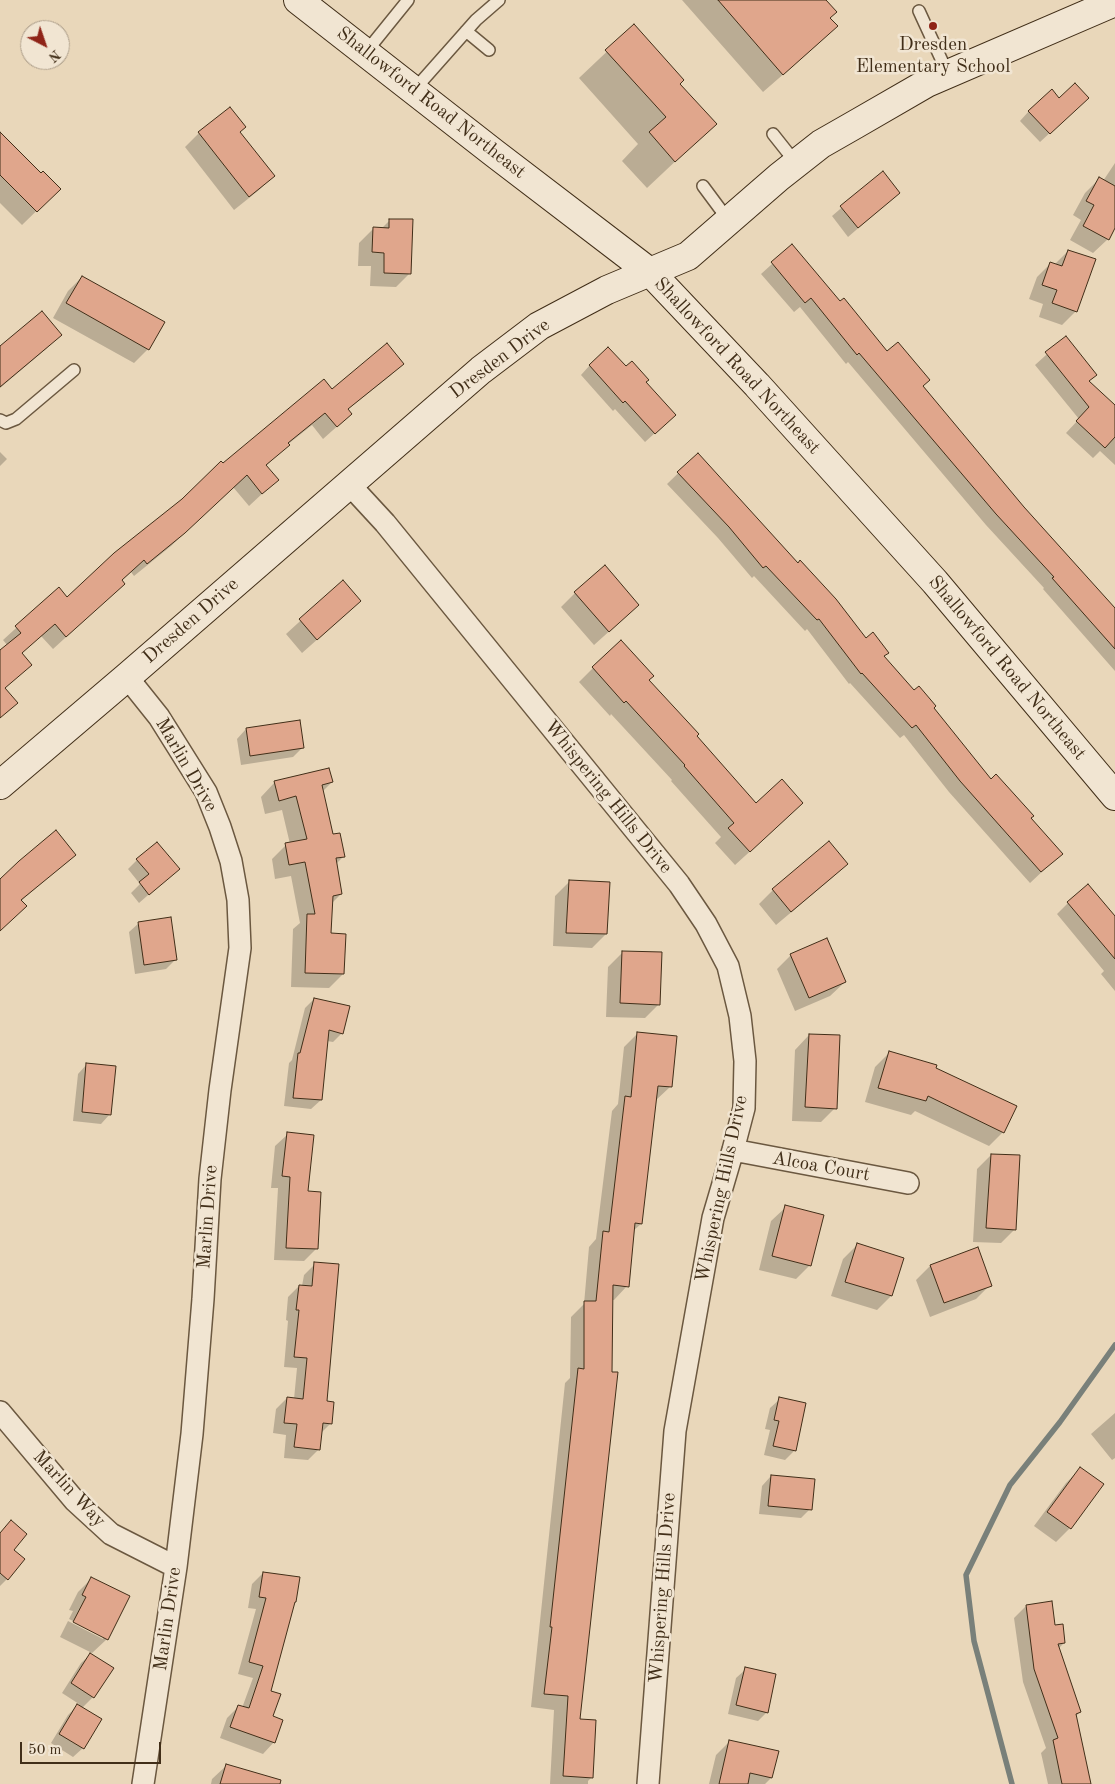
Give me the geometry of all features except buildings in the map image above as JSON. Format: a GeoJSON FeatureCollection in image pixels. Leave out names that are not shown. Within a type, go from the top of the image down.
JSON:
{"type":"FeatureCollection","features":[{"type":"Feature","properties":{"kind":"street","name":"Shallowford Road Northeast"},"geometry":{"type":"LineString","coordinates":[[298,0],[651,273],[757,386],[935,582],[1115,796]]}},
{"type":"Feature","properties":{"kind":"street","name":"Dresden Drive"},"geometry":{"type":"LineString","coordinates":[[0,785],[482,370],[539,326],[607,290],[688,256],[820,144],[927,83],[1115,2]]}},
{"type":"Feature","properties":{"kind":"street","name":"Whispering Hills Drive"},"geometry":{"type":"LineString","coordinates":[[349,484],[391,530],[673,876],[706,924],[728,966],[740,1016],[745,1061],[744,1108],[713,1218],[675,1431],[648,1784]]}},
{"type":"Feature","properties":{"kind":"street","name":"Marlin Drive"},"geometry":{"type":"LineString","coordinates":[[127,677],[159,717],[206,792],[231,860],[238,900],[240,948],[210,1178],[203,1299],[193,1414],[176,1567],[144,1784]]}},
{"type":"Feature","properties":{"kind":"street","name":"Alcoa Court"},"geometry":{"type":"LineString","coordinates":[[733,1150],[908,1182]]}},
{"type":"Feature","properties":{"kind":"street","name":"Marlin Way"},"geometry":{"type":"LineString","coordinates":[[0,1412],[75,1501],[111,1534],[176,1567]]}},
{"type":"Feature","properties":{"kind":"lane"},"geometry":{"type":"LineString","coordinates":[[366,52],[408,0]]}},
{"type":"Feature","properties":{"kind":"lane"},"geometry":{"type":"LineString","coordinates":[[414,90],[476,20],[499,0]]}},
{"type":"Feature","properties":{"kind":"lane"},"geometry":{"type":"LineString","coordinates":[[919,11],[948,74]]}},
{"type":"Feature","properties":{"kind":"lane"},"geometry":{"type":"LineString","coordinates":[[466,31],[489,50]]}},
{"type":"Feature","properties":{"kind":"lane"},"geometry":{"type":"LineString","coordinates":[[773,134],[796,163]]}},
{"type":"Feature","properties":{"kind":"lane"},"geometry":{"type":"LineString","coordinates":[[703,186],[729,220]]}},
{"type":"Feature","properties":{"kind":"lane"},"geometry":{"type":"LineString","coordinates":[[0,420],[6,423],[16,418],[74,370]]}},
{"type":"Feature","properties":{"kind":"waterway"},"geometry":{"type":"LineString","coordinates":[[1012,1784],[974,1641],[966,1575],[1010,1485],[1060,1422],[1115,1345]]}},
{"type":"Feature","properties":{"kind":"place","name":"Dresden Elementary School"},"geometry":{"type":"Point","coordinates":[933,26]}}]}
